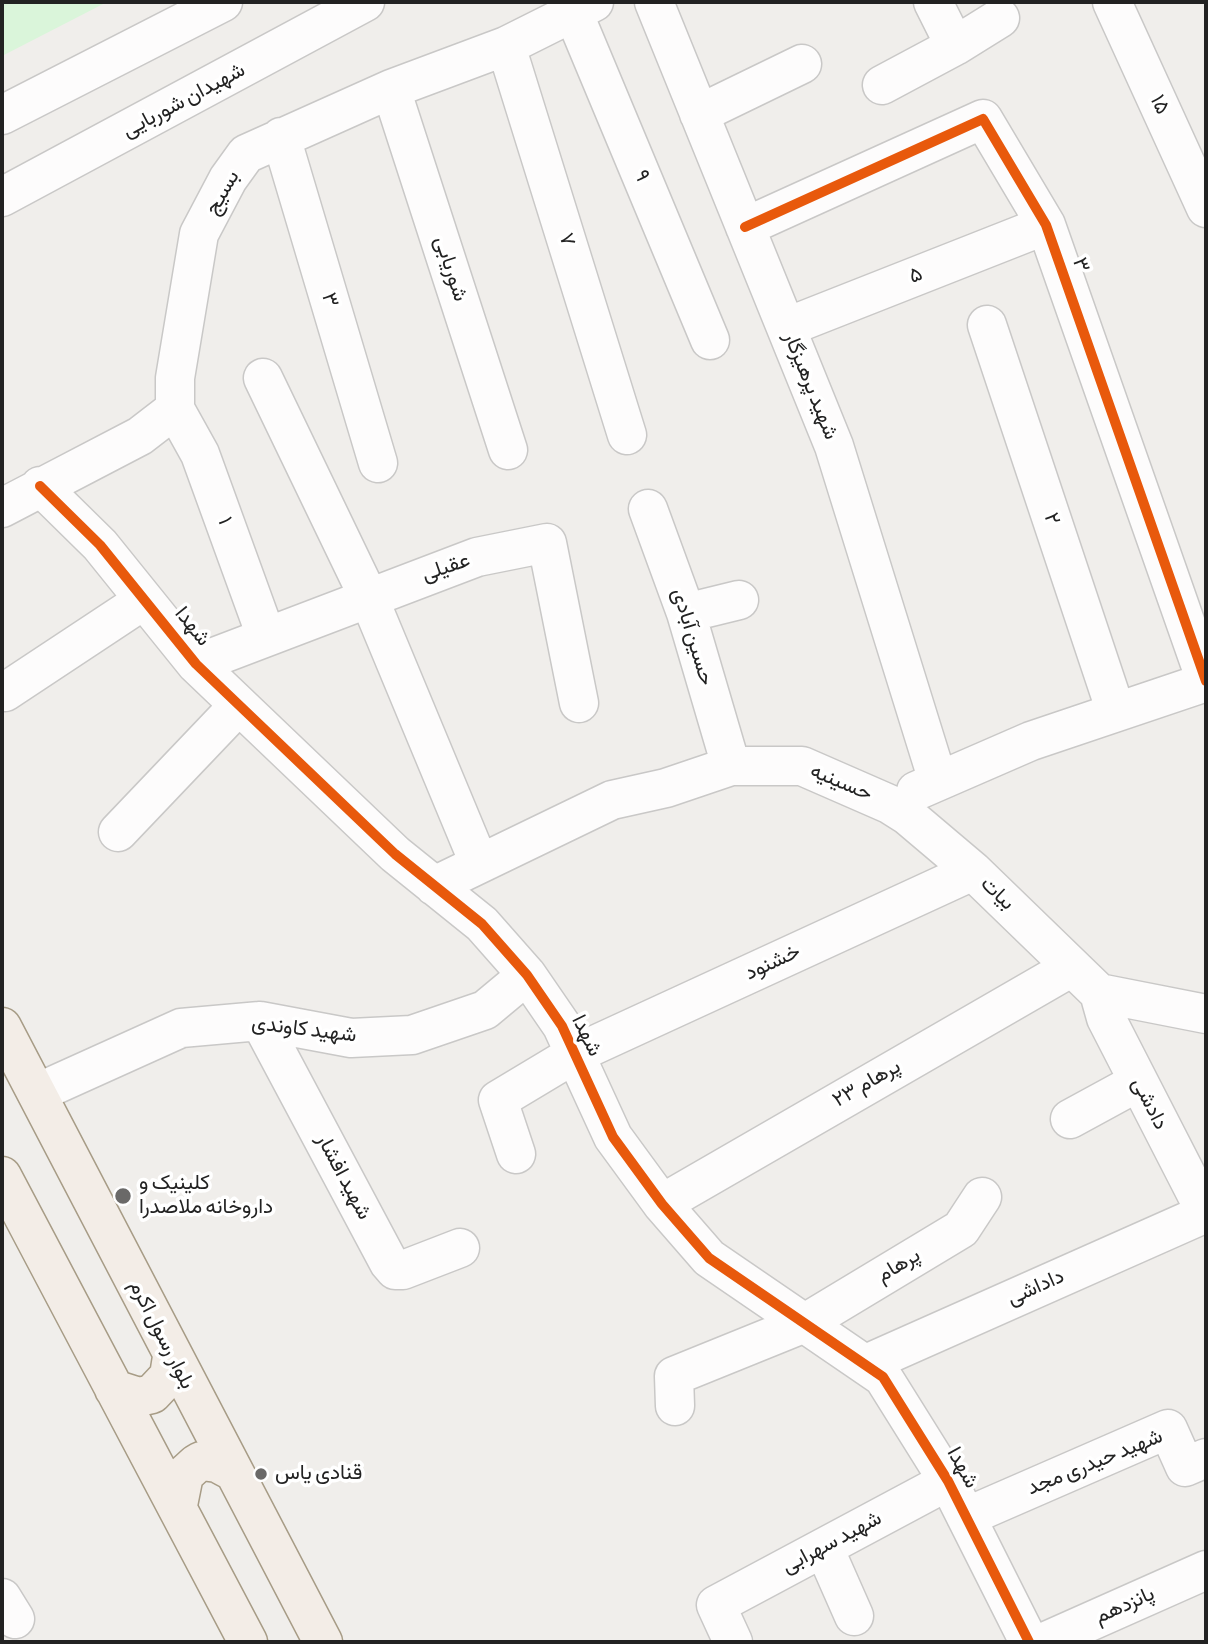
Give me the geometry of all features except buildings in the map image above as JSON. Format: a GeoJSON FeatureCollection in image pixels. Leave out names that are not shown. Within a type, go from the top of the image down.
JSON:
{"type":"FeatureCollection","features":[{"type":"Feature","properties":{"kind":"main road","name":"بلوار رسول اکرم"},"geometry":{"type":"LineString","coordinates":[[2,1027],[323,1642]]}},
{"type":"Feature","properties":{"kind":"main road"},"geometry":{"type":"LineString","coordinates":[[2,1176],[248,1642]]}},
{"type":"Feature","properties":{"kind":"main road"},"geometry":{"type":"LineString","coordinates":[[114,1389],[139,1397],[152,1394],[169,1376],[172,1357]]}},
{"type":"Feature","properties":{"kind":"main road"},"geometry":{"type":"LineString","coordinates":[[178,1505],[184,1475],[201,1461],[217,1463],[234,1472]]}},
{"type":"Feature","properties":{"kind":"street"},"geometry":{"type":"LineString","coordinates":[[2,115],[223,2]]}},
{"type":"Feature","properties":{"kind":"street","name":"شهیدان شوربایی"},"geometry":{"type":"LineString","coordinates":[[2,197],[365,2]]}},
{"type":"Feature","properties":{"kind":"street","name":"شهید پرهیزگار"},"geometry":{"type":"LineString","coordinates":[[654,2],[834,446],[938,781]]}},
{"type":"Feature","properties":{"kind":"street"},"geometry":{"type":"LineString","coordinates":[[933,2],[955,46]]}},
{"type":"Feature","properties":{"kind":"street","name":"۱۵"},"geometry":{"type":"LineString","coordinates":[[1112,2],[1206,208]]}},
{"type":"Feature","properties":{"kind":"street","name":"بسیج"},"geometry":{"type":"LineString","coordinates":[[175,410],[174,378],[200,234],[228,179],[246,154],[391,89],[506,46],[583,7]]}},
{"type":"Feature","properties":{"kind":"street","name":"۹"},"geometry":{"type":"LineString","coordinates":[[583,7],[710,340]]}},
{"type":"Feature","properties":{"kind":"street"},"geometry":{"type":"LineString","coordinates":[[883,85],[1000,18]]}},
{"type":"Feature","properties":{"kind":"street","name":"۷"},"geometry":{"type":"LineString","coordinates":[[506,46],[627,435]]}},
{"type":"Feature","properties":{"kind":"street"},"geometry":{"type":"LineString","coordinates":[[699,114],[802,64]]}},
{"type":"Feature","properties":{"kind":"street","name":"شوریابی"},"geometry":{"type":"LineString","coordinates":[[391,89],[508,450]]}},
{"type":"Feature","properties":{"kind":"street","name":"۳"},"geometry":{"type":"LineString","coordinates":[[744,226],[983,119],[1046,226],[1206,681]]}},
{"type":"Feature","properties":{"kind":"street","name":"۳"},"geometry":{"type":"LineString","coordinates":[[281,137],[377,463]]}},
{"type":"Feature","properties":{"kind":"street","name":"۵"},"geometry":{"type":"LineString","coordinates":[[787,327],[1046,226]]}},
{"type":"Feature","properties":{"kind":"street","name":"۲"},"geometry":{"type":"LineString","coordinates":[[986,325],[1116,712]]}},
{"type":"Feature","properties":{"kind":"street"},"geometry":{"type":"LineString","coordinates":[[262,378],[368,596],[479,863]]}},
{"type":"Feature","properties":{"kind":"street"},"geometry":{"type":"LineString","coordinates":[[2,508],[140,436],[175,410]]}},
{"type":"Feature","properties":{"kind":"street","name":"۱"},"geometry":{"type":"LineString","coordinates":[[175,410],[200,454],[266,636]]}},
{"type":"Feature","properties":{"kind":"street","name":"شهدا"},"geometry":{"type":"LineString","coordinates":[[40,486],[100,545],[197,664],[395,854],[482,924],[527,975],[562,1026],[612,1138],[709,1258],[883,1377],[948,1481],[1029,1642]]}},
{"type":"Feature","properties":{"kind":"street","name":"حسین آبادی"},"geometry":{"type":"LineString","coordinates":[[648,509],[686,613],[731,766]]}},
{"type":"Feature","properties":{"kind":"street","name":"عقیلی"},"geometry":{"type":"LineString","coordinates":[[197,664],[368,596],[477,557],[547,543],[579,703]]}},
{"type":"Feature","properties":{"kind":"street"},"geometry":{"type":"LineString","coordinates":[[5,692],[144,600]]}},
{"type":"Feature","properties":{"kind":"street"},"geometry":{"type":"LineString","coordinates":[[686,613],[739,600]]}},
{"type":"Feature","properties":{"kind":"street","name":"حسینیه"},"geometry":{"type":"LineString","coordinates":[[434,886],[612,800],[666,788],[731,766],[802,766],[889,804],[1031,741],[1206,681]]}},
{"type":"Feature","properties":{"kind":"street"},"geometry":{"type":"LineString","coordinates":[[118,832],[239,705]]}},
{"type":"Feature","properties":{"kind":"street","name":"بیات"},"geometry":{"type":"LineString","coordinates":[[889,804],[974,871],[1099,993]]}},
{"type":"Feature","properties":{"kind":"street","name":"خشنود"},"geometry":{"type":"LineString","coordinates":[[516,1154],[498,1100],[573,1055],[974,871]]}},
{"type":"Feature","properties":{"kind":"street","name":"پرهام ۲۳"},"geometry":{"type":"LineString","coordinates":[[663,1203],[1072,967]]}},
{"type":"Feature","properties":{"kind":"street","name":"شهید کاوندی"},"geometry":{"type":"LineString","coordinates":[[37,1093],[181,1028],[260,1021],[351,1038],[412,1035],[485,1010],[527,975]]}},
{"type":"Feature","properties":{"kind":"street"},"geometry":{"type":"LineString","coordinates":[[1099,993],[1206,1014]]}},
{"type":"Feature","properties":{"kind":"street","name":"دادشی"},"geometry":{"type":"LineString","coordinates":[[1099,993],[1105,1018],[1206,1213]]}},
{"type":"Feature","properties":{"kind":"street","name":"شهید افشار"},"geometry":{"type":"LineString","coordinates":[[260,1021],[395,1270],[403,1270],[460,1248]]}},
{"type":"Feature","properties":{"kind":"street"},"geometry":{"type":"LineString","coordinates":[[1070,1119],[1138,1082]]}},
{"type":"Feature","properties":{"kind":"street","name":"پرهام"},"geometry":{"type":"LineString","coordinates":[[675,1406],[674,1376],[805,1323],[961,1229],[982,1197]]}},
{"type":"Feature","properties":{"kind":"street","name":"داداشی"},"geometry":{"type":"LineString","coordinates":[[866,1364],[1206,1213]]}},
{"type":"Feature","properties":{"kind":"street","name":"شهید حیدری مجد"},"geometry":{"type":"LineString","coordinates":[[966,1517],[1168,1429],[1185,1467],[1206,1458]]}},
{"type":"Feature","properties":{"kind":"street","name":"شهید سهرابی"},"geometry":{"type":"LineString","coordinates":[[733,1642],[716,1605],[948,1481]]}},
{"type":"Feature","properties":{"kind":"street"},"geometry":{"type":"LineString","coordinates":[[824,1548],[854,1616]]}},
{"type":"Feature","properties":{"kind":"street","name":"پانزدهم"},"geometry":{"type":"LineString","coordinates":[[1044,1642],[1206,1570]]}},
{"type":"Feature","properties":{"kind":"green space"},"geometry":{"type":"Polygon","coordinates":[[[2,2],[107,2],[2,56],[2,2]]]}},
{"type":"Feature","properties":{"kind":"cycle path"},"geometry":{"type":"LineString","coordinates":[[745,227],[983,119],[1046,225],[1206,681]]}},
{"type":"Feature","properties":{"kind":"cycle path"},"geometry":{"type":"LineString","coordinates":[[40,486],[100,545],[196,664],[395,854],[482,924],[527,975],[562,1026],[613,1137],[662,1204],[709,1258],[883,1377],[948,1481],[1029,1642]]}},
{"type":"Feature","properties":{"kind":"place","name":"کلینیک و داروخانه ملاصدرا"},"geometry":{"type":"Point","coordinates":[123,1196]}},
{"type":"Feature","properties":{"kind":"place","name":"قنادی یاس"},"geometry":{"type":"Point","coordinates":[261,1474]}}]}
